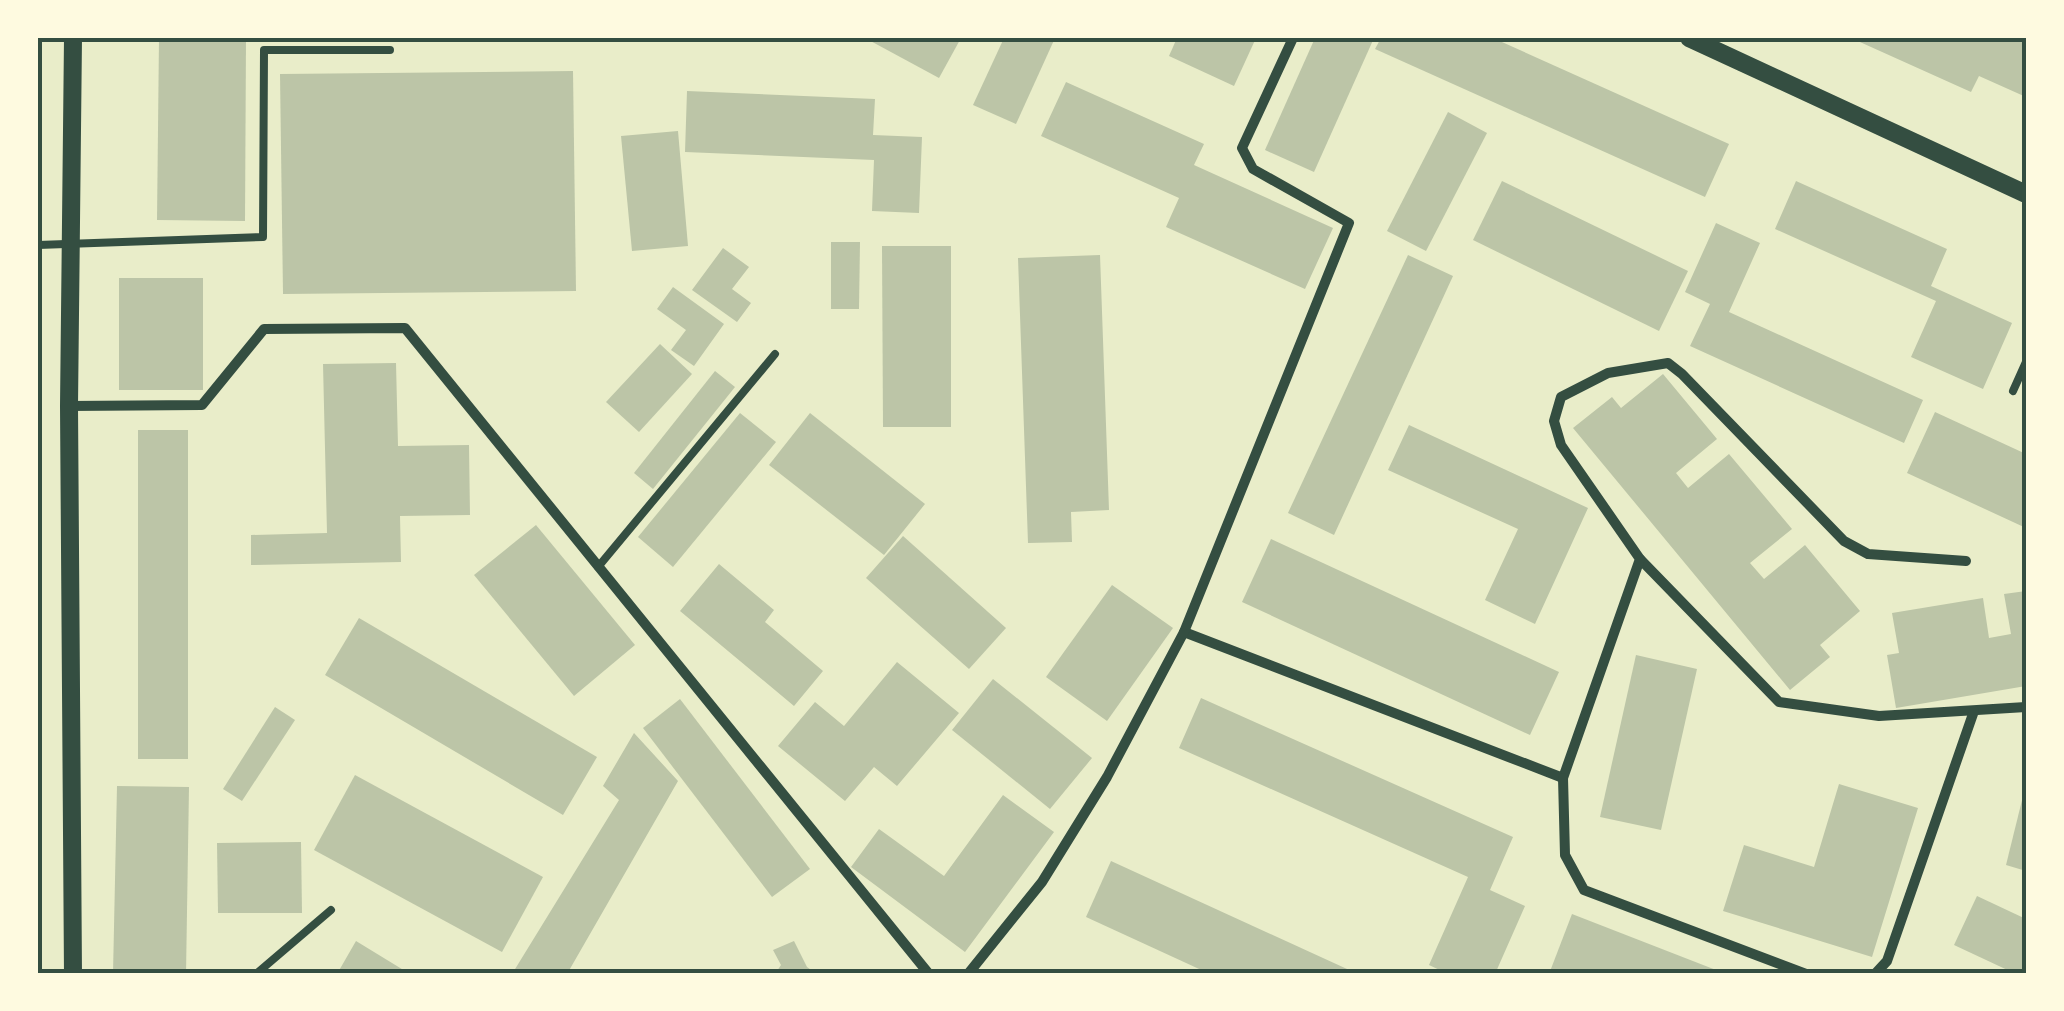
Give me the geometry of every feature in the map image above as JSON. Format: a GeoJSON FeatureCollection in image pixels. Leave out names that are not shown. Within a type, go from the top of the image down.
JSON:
{"type":"FeatureCollection","features":[{"type":"Feature","properties":{"kind":"street"},"geometry":{"type":"LineString","coordinates":[[73,38],[69,406],[73,974]]}},
{"type":"Feature","properties":{"kind":"street"},"geometry":{"type":"LineString","coordinates":[[968,974],[1042,882],[1107,777],[1184,632],[1349,222],[1253,169],[1242,148],[1292,38]]}},
{"type":"Feature","properties":{"kind":"street"},"geometry":{"type":"LineString","coordinates":[[1689,38],[2026,194]]}},
{"type":"Feature","properties":{"kind":"street"},"geometry":{"type":"LineString","coordinates":[[69,406],[202,405],[264,328],[405,328],[929,974]]}},
{"type":"Feature","properties":{"kind":"street"},"geometry":{"type":"LineString","coordinates":[[1966,560],[1868,554],[1844,541],[1668,364],[1608,373],[1561,397],[1554,421],[1561,446],[1640,559],[1779,702],[1879,716],[2026,708]]}},
{"type":"Feature","properties":{"kind":"street"},"geometry":{"type":"LineString","coordinates":[[1640,559],[1562,778],[1565,855],[1584,890],[1806,974]]}},
{"type":"Feature","properties":{"kind":"street"},"geometry":{"type":"LineString","coordinates":[[1184,632],[1562,778]]}},
{"type":"Feature","properties":{"kind":"street"},"geometry":{"type":"LineString","coordinates":[[1875,974],[1886,961],[1974,710]]}},
{"type":"Feature","properties":{"kind":"lane"},"geometry":{"type":"LineString","coordinates":[[38,245],[263,237],[264,50],[390,50]]}},
{"type":"Feature","properties":{"kind":"lane"},"geometry":{"type":"LineString","coordinates":[[598,567],[775,354]]}},
{"type":"Feature","properties":{"kind":"lane"},"geometry":{"type":"LineString","coordinates":[[2013,391],[2026,362]]}},
{"type":"Feature","properties":{"kind":"lane"},"geometry":{"type":"LineString","coordinates":[[256,974],[331,910]]}},
{"type":"Feature","properties":{"kind":"building"},"geometry":{"type":"Polygon","coordinates":[[[159,38],[246,38],[245,221],[157,220],[159,38]]]}},
{"type":"Feature","properties":{"kind":"building"},"geometry":{"type":"Polygon","coordinates":[[[865,38],[961,38],[939,78],[865,38]]]}},
{"type":"Feature","properties":{"kind":"building"},"geometry":{"type":"Polygon","coordinates":[[[1004,38],[1055,38],[1016,124],[973,105],[1004,38]]]}},
{"type":"Feature","properties":{"kind":"building"},"geometry":{"type":"Polygon","coordinates":[[[1177,38],[1256,38],[1234,86],[1169,56],[1177,38]]]}},
{"type":"Feature","properties":{"kind":"building"},"geometry":{"type":"Polygon","coordinates":[[[1315,38],[1374,38],[1314,172],[1265,150],[1315,38]]]}},
{"type":"Feature","properties":{"kind":"building"},"geometry":{"type":"Polygon","coordinates":[[[1381,38],[1493,38],[1729,144],[1705,197],[1375,49],[1381,38]]]}},
{"type":"Feature","properties":{"kind":"building"},"geometry":{"type":"Polygon","coordinates":[[[1851,38],[2022,38],[2026,40],[2026,97],[1979,76],[1971,92],[1851,38]]]}},
{"type":"Feature","properties":{"kind":"building"},"geometry":{"type":"Polygon","coordinates":[[[573,71],[576,291],[283,294],[280,74],[573,71]]]}},
{"type":"Feature","properties":{"kind":"building"},"geometry":{"type":"Polygon","coordinates":[[[1066,82],[1204,144],[1194,165],[1333,228],[1305,289],[1166,227],[1179,198],[1041,136],[1066,82]]]}},
{"type":"Feature","properties":{"kind":"building"},"geometry":{"type":"Polygon","coordinates":[[[687,91],[875,99],[873,135],[922,137],[919,213],[872,211],[874,160],[685,152],[687,91]]]}},
{"type":"Feature","properties":{"kind":"building"},"geometry":{"type":"Polygon","coordinates":[[[1448,112],[1487,133],[1426,251],[1387,231],[1448,112]]]}},
{"type":"Feature","properties":{"kind":"building"},"geometry":{"type":"Polygon","coordinates":[[[678,131],[688,246],[632,251],[621,136],[678,131]]]}},
{"type":"Feature","properties":{"kind":"building"},"geometry":{"type":"Polygon","coordinates":[[[1502,181],[1688,271],[1659,331],[1473,240],[1502,181]]]}},
{"type":"Feature","properties":{"kind":"building"},"geometry":{"type":"Polygon","coordinates":[[[1796,181],[1947,249],[1931,286],[2012,323],[1983,389],[1911,357],[1936,301],[1775,229],[1796,181]]]}},
{"type":"Feature","properties":{"kind":"building"},"geometry":{"type":"Polygon","coordinates":[[[1716,223],[1760,243],[1729,312],[1923,400],[1904,443],[1690,346],[1710,304],[1685,292],[1716,223]]]}},
{"type":"Feature","properties":{"kind":"building"},"geometry":{"type":"Polygon","coordinates":[[[831,242],[860,242],[859,309],[831,309],[831,242]]]}},
{"type":"Feature","properties":{"kind":"building"},"geometry":{"type":"Polygon","coordinates":[[[882,246],[951,246],[951,427],[883,427],[882,246]]]}},
{"type":"Feature","properties":{"kind":"building"},"geometry":{"type":"Polygon","coordinates":[[[723,248],[749,267],[732,289],[751,303],[737,322],[692,290],[723,248]]]}},
{"type":"Feature","properties":{"kind":"building"},"geometry":{"type":"Polygon","coordinates":[[[1100,255],[1109,510],[1071,512],[1072,542],[1028,543],[1018,258],[1100,255]]]}},
{"type":"Feature","properties":{"kind":"building"},"geometry":{"type":"Polygon","coordinates":[[[1408,255],[1453,276],[1334,535],[1288,513],[1408,255]]]}},
{"type":"Feature","properties":{"kind":"building"},"geometry":{"type":"Polygon","coordinates":[[[119,278],[203,278],[203,390],[119,390],[119,278]]]}},
{"type":"Feature","properties":{"kind":"building"},"geometry":{"type":"Polygon","coordinates":[[[673,287],[724,324],[694,366],[671,350],[686,330],[657,309],[673,287]]]}},
{"type":"Feature","properties":{"kind":"building"},"geometry":{"type":"Polygon","coordinates":[[[660,344],[692,374],[639,432],[606,402],[660,344]]]}},
{"type":"Feature","properties":{"kind":"building"},"geometry":{"type":"Polygon","coordinates":[[[396,363],[398,446],[469,445],[470,515],[400,516],[401,562],[251,565],[251,535],[327,533],[323,364],[396,363]]]}},
{"type":"Feature","properties":{"kind":"building"},"geometry":{"type":"Polygon","coordinates":[[[715,371],[735,387],[653,489],[634,473],[715,371]]]}},
{"type":"Feature","properties":{"kind":"building"},"geometry":{"type":"Polygon","coordinates":[[[1663,374],[1717,439],[1676,473],[1688,488],[1729,454],[1792,529],[1750,563],[1764,579],[1805,545],[1860,611],[1820,645],[1830,657],[1790,690],[1573,428],[1612,397],[1621,408],[1663,374]]]}},
{"type":"Feature","properties":{"kind":"building"},"geometry":{"type":"Polygon","coordinates":[[[1935,412],[2026,454],[2026,528],[1907,473],[1935,412]]]}},
{"type":"Feature","properties":{"kind":"building"},"geometry":{"type":"Polygon","coordinates":[[[740,413],[776,442],[673,567],[638,537],[740,413]]]}},
{"type":"Feature","properties":{"kind":"building"},"geometry":{"type":"Polygon","coordinates":[[[810,413],[925,504],[884,555],[769,465],[810,413]]]}},
{"type":"Feature","properties":{"kind":"building"},"geometry":{"type":"Polygon","coordinates":[[[1409,425],[1588,508],[1535,624],[1485,600],[1518,529],[1388,470],[1409,425]]]}},
{"type":"Feature","properties":{"kind":"building"},"geometry":{"type":"Polygon","coordinates":[[[138,430],[188,430],[188,759],[138,759],[138,430]]]}},
{"type":"Feature","properties":{"kind":"building"},"geometry":{"type":"Polygon","coordinates":[[[536,525],[635,645],[574,696],[474,575],[536,525]]]}},
{"type":"Feature","properties":{"kind":"building"},"geometry":{"type":"Polygon","coordinates":[[[903,536],[1006,628],[969,669],[866,578],[903,536]]]}},
{"type":"Feature","properties":{"kind":"building"},"geometry":{"type":"Polygon","coordinates":[[[1271,539],[1559,672],[1530,735],[1242,602],[1271,539]]]}},
{"type":"Feature","properties":{"kind":"building"},"geometry":{"type":"Polygon","coordinates":[[[719,564],[774,610],[765,622],[823,671],[794,706],[680,611],[719,564]]]}},
{"type":"Feature","properties":{"kind":"building"},"geometry":{"type":"Polygon","coordinates":[[[1112,585],[1173,628],[1107,721],[1046,677],[1112,585]]]}},
{"type":"Feature","properties":{"kind":"building"},"geometry":{"type":"Polygon","coordinates":[[[2026,591],[2026,686],[1896,708],[1887,655],[1899,653],[1892,613],[1983,598],[1989,638],[2011,634],[2004,594],[2026,591]]]}},
{"type":"Feature","properties":{"kind":"building"},"geometry":{"type":"Polygon","coordinates":[[[359,618],[597,757],[563,815],[325,675],[359,618]]]}},
{"type":"Feature","properties":{"kind":"building"},"geometry":{"type":"Polygon","coordinates":[[[1636,655],[1697,669],[1661,830],[1600,817],[1636,655]]]}},
{"type":"Feature","properties":{"kind":"building"},"geometry":{"type":"Polygon","coordinates":[[[897,662],[959,713],[897,786],[874,767],[845,801],[778,746],[815,702],[844,726],[897,662]]]}},
{"type":"Feature","properties":{"kind":"building"},"geometry":{"type":"Polygon","coordinates":[[[993,679],[1092,758],[1050,809],[952,730],[993,679]]]}},
{"type":"Feature","properties":{"kind":"building"},"geometry":{"type":"Polygon","coordinates":[[[1201,698],[1513,837],[1490,890],[1525,906],[1495,974],[1448,974],[1429,965],[1468,877],[1179,748],[1201,698]]]}},
{"type":"Feature","properties":{"kind":"building"},"geometry":{"type":"Polygon","coordinates":[[[680,699],[810,869],[772,897],[643,728],[680,699]]]}},
{"type":"Feature","properties":{"kind":"building"},"geometry":{"type":"Polygon","coordinates":[[[275,707],[295,720],[242,801],[223,789],[275,707]]]}},
{"type":"Feature","properties":{"kind":"building"},"geometry":{"type":"Polygon","coordinates":[[[634,733],[678,781],[567,974],[512,974],[619,800],[603,786],[634,733]]]}},
{"type":"Feature","properties":{"kind":"building"},"geometry":{"type":"Polygon","coordinates":[[[355,775],[543,877],[502,952],[314,850],[355,775]]]}},
{"type":"Feature","properties":{"kind":"building"},"geometry":{"type":"Polygon","coordinates":[[[1839,784],[1918,808],[1872,957],[1723,911],[1744,845],[1814,867],[1839,784]]]}},
{"type":"Feature","properties":{"kind":"building"},"geometry":{"type":"Polygon","coordinates":[[[117,786],[189,787],[186,974],[113,974],[117,786]]]}},
{"type":"Feature","properties":{"kind":"building"},"geometry":{"type":"Polygon","coordinates":[[[2026,788],[2026,871],[2006,865],[2026,788]]]}},
{"type":"Feature","properties":{"kind":"building"},"geometry":{"type":"Polygon","coordinates":[[[1003,795],[1054,832],[965,952],[851,867],[879,829],[944,876],[1003,795]]]}},
{"type":"Feature","properties":{"kind":"building"},"geometry":{"type":"Polygon","coordinates":[[[301,842],[302,913],[218,913],[217,843],[301,842]]]}},
{"type":"Feature","properties":{"kind":"building"},"geometry":{"type":"Polygon","coordinates":[[[1111,861],[1358,974],[1210,974],[1086,917],[1111,861]]]}},
{"type":"Feature","properties":{"kind":"building"},"geometry":{"type":"Polygon","coordinates":[[[1977,896],[2026,919],[2026,974],[2016,974],[1954,945],[1977,896]]]}},
{"type":"Feature","properties":{"kind":"building"},"geometry":{"type":"Polygon","coordinates":[[[1572,914],[1716,970],[1715,974],[1549,974],[1572,914]]]}},
{"type":"Feature","properties":{"kind":"building"},"geometry":{"type":"Polygon","coordinates":[[[356,941],[410,974],[337,974],[356,941]]]}},
{"type":"Feature","properties":{"kind":"building"},"geometry":{"type":"Polygon","coordinates":[[[794,941],[807,967],[817,974],[775,974],[781,965],[773,950],[794,941]]]}}]}
